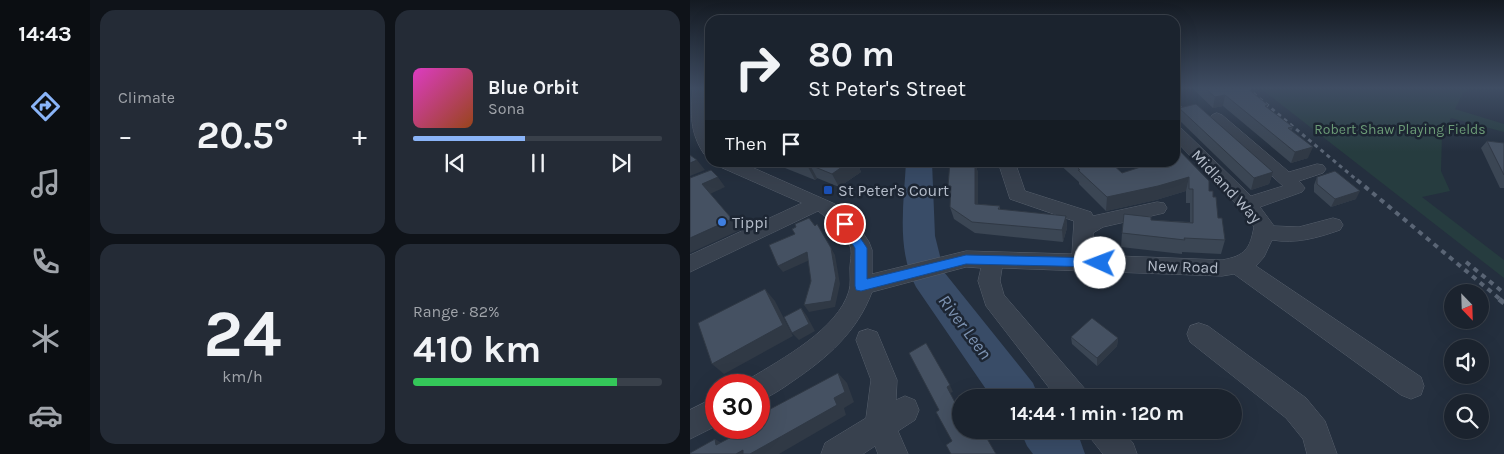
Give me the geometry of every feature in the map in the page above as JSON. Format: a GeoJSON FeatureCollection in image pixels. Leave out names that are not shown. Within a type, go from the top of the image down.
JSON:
{"type":"FeatureCollection","features":[{"type":"Feature","properties":{"kind":"street"},"geometry":{"type":"LineString","coordinates":[[699,109],[698,121],[703,139]]}},
{"type":"Feature","properties":{"kind":"street"},"geometry":{"type":"LineString","coordinates":[[1217,118],[1296,188],[1248,204]]}},
{"type":"Feature","properties":{"kind":"street","name":"Midland Way"},"geometry":{"type":"LineString","coordinates":[[1180,136],[1248,204],[1264,226],[1261,246],[1253,258],[1239,266]]}},
{"type":"Feature","properties":{"kind":"street"},"geometry":{"type":"LineString","coordinates":[[724,167],[819,203],[836,214],[861,248],[860,294],[852,310],[836,333],[810,354],[770,381]]}},
{"type":"Feature","properties":{"kind":"street"},"geometry":{"type":"LineString","coordinates":[[1008,167],[1017,195],[1084,217],[1082,262]]}},
{"type":"Feature","properties":{"kind":"street"},"geometry":{"type":"LineString","coordinates":[[1285,179],[1317,168]]}},
{"type":"Feature","properties":{"kind":"street"},"geometry":{"type":"LineString","coordinates":[[690,264],[819,203]]}},
{"type":"Feature","properties":{"kind":"street"},"geometry":{"type":"LineString","coordinates":[[1084,229],[1097,222],[1157,208]]}},
{"type":"Feature","properties":{"kind":"street"},"geometry":{"type":"LineString","coordinates":[[1264,232],[1285,236],[1302,236],[1333,225]]}},
{"type":"Feature","properties":{"kind":"street","name":"New Road"},"geometry":{"type":"LineString","coordinates":[[861,286],[966,259],[1222,268],[1239,266],[1411,386]]}},
{"type":"Feature","properties":{"kind":"street"},"geometry":{"type":"LineString","coordinates":[[993,260],[989,281],[994,299],[1068,389]]}},
{"type":"Feature","properties":{"kind":"street"},"geometry":{"type":"LineString","coordinates":[[1199,334],[1296,408],[1315,432],[1322,454]]}},
{"type":"Feature","properties":{"kind":"street"},"geometry":{"type":"LineString","coordinates":[[868,340],[884,380],[880,425],[893,454]]}},
{"type":"Feature","properties":{"kind":"street"},"geometry":{"type":"LineString","coordinates":[[836,454],[905,410]]}},
{"type":"Feature","properties":{"kind":"street"},"geometry":{"type":"LineString","coordinates":[[690,424],[705,416]]}},
{"type":"Feature","properties":{"kind":"street"},"geometry":{"type":"LineString","coordinates":[[1110,439],[1122,454]]}},
{"type":"Feature","properties":{"kind":"green space","name":"Robert Shaw Playing Fields"},"geometry":{"type":"Polygon","coordinates":[[[1287,109],[1456,109],[1504,124],[1504,132],[1451,118],[1442,135],[1441,171],[1450,191],[1422,197],[1504,260],[1504,278],[1287,109]]]}},
{"type":"Feature","properties":{"kind":"building"},"geometry":{"type":"Polygon","coordinates":[[[1180,109],[1202,109],[1273,172],[1254,178],[1180,109]]]}},
{"type":"Feature","properties":{"kind":"building"},"geometry":{"type":"Polygon","coordinates":[[[1242,109],[1269,109],[1293,127],[1288,128],[1313,147],[1295,152],[1242,109]]]}},
{"type":"Feature","properties":{"kind":"building"},"geometry":{"type":"Polygon","coordinates":[[[1487,141],[1504,143],[1504,175],[1487,141]]]}},
{"type":"Feature","properties":{"kind":"building"},"geometry":{"type":"Polygon","coordinates":[[[1180,151],[1209,181],[1209,191],[1213,191],[1213,197],[1216,197],[1218,218],[1222,218],[1225,240],[1184,238],[1185,240],[1122,233],[1124,214],[1151,217],[1151,220],[1193,223],[1193,189],[1189,189],[1189,177],[1107,197],[1077,167],[1115,167],[1122,173],[1141,167],[1180,167],[1180,151]]]}},
{"type":"Feature","properties":{"kind":"building"},"geometry":{"type":"Polygon","coordinates":[[[690,155],[697,160],[690,163],[690,155]]]}},
{"type":"Feature","properties":{"kind":"building"},"geometry":{"type":"Polygon","coordinates":[[[815,167],[842,167],[832,174],[815,167]]]}},
{"type":"Feature","properties":{"kind":"building"},"geometry":{"type":"Polygon","coordinates":[[[950,167],[975,167],[975,204],[1000,206],[998,209],[1066,216],[1062,230],[972,222],[950,207],[951,186],[948,186],[950,167]]]}},
{"type":"Feature","properties":{"kind":"building"},"geometry":{"type":"Polygon","coordinates":[[[711,170],[718,177],[702,184],[732,219],[690,238],[690,178],[711,170]]]}},
{"type":"Feature","properties":{"kind":"building"},"geometry":{"type":"Polygon","coordinates":[[[1335,171],[1360,191],[1335,199],[1317,184],[1317,177],[1335,171]]]}},
{"type":"Feature","properties":{"kind":"building"},"geometry":{"type":"Polygon","coordinates":[[[809,218],[815,226],[817,224],[831,248],[836,278],[831,301],[804,305],[811,281],[807,252],[778,266],[769,245],[795,234],[792,229],[796,227],[795,224],[809,218]]]}},
{"type":"Feature","properties":{"kind":"building"},"geometry":{"type":"Polygon","coordinates":[[[765,289],[783,325],[712,364],[698,323],[765,289]]]}},
{"type":"Feature","properties":{"kind":"building"},"geometry":{"type":"Polygon","coordinates":[[[801,308],[809,324],[792,333],[784,317],[801,308]]]}},
{"type":"Feature","properties":{"kind":"building"},"geometry":{"type":"Polygon","coordinates":[[[1092,318],[1118,338],[1097,358],[1071,337],[1092,318]]]}},
{"type":"Feature","properties":{"kind":"building"},"geometry":{"type":"Polygon","coordinates":[[[926,343],[950,385],[947,387],[952,397],[952,439],[987,439],[996,454],[951,454],[946,445],[952,441],[936,412],[939,410],[909,353],[926,343]]]}},
{"type":"Feature","properties":{"kind":"building"},"geometry":{"type":"Polygon","coordinates":[[[838,373],[845,392],[834,398],[837,405],[750,454],[743,454],[743,450],[736,454],[690,454],[715,439],[716,445],[728,439],[770,439],[770,409],[838,373]]]}},
{"type":"Feature","properties":{"kind":"waterway","name":"River Leen"},"geometry":{"type":"LineString","coordinates":[[919,167],[919,236],[928,277],[1011,389]]}},
{"type":"Feature","properties":{"kind":"waterway","name":"River Leen"},"geometry":{"type":"LineString","coordinates":[[1050,439],[1062,454]]}},
{"type":"Feature","properties":{"kind":"railway"},"geometry":{"type":"LineString","coordinates":[[1272,109],[1358,181]]}},
{"type":"Feature","properties":{"kind":"railway"},"geometry":{"type":"LineString","coordinates":[[1357,180],[1501,300]]}},
{"type":"Feature","properties":{"kind":"railway"},"geometry":{"type":"LineString","coordinates":[[1466,262],[1504,293]]}},
{"type":"Feature","properties":{"kind":"railway"},"geometry":{"type":"LineString","coordinates":[[1499,299],[1504,303]]}},
{"type":"Feature","properties":{"kind":"place","name":"St Peter's Court"},"geometry":{"type":"Point","coordinates":[828,190]}},
{"type":"Feature","properties":{"kind":"place","name":"Tippi"},"geometry":{"type":"Point","coordinates":[722,222]}},
{"type":"Feature","properties":{"kind":"route"},"geometry":{"type":"LineString","coordinates":[[845,224],[861,248],[861,286],[966,259],[1100,263]]}}]}
